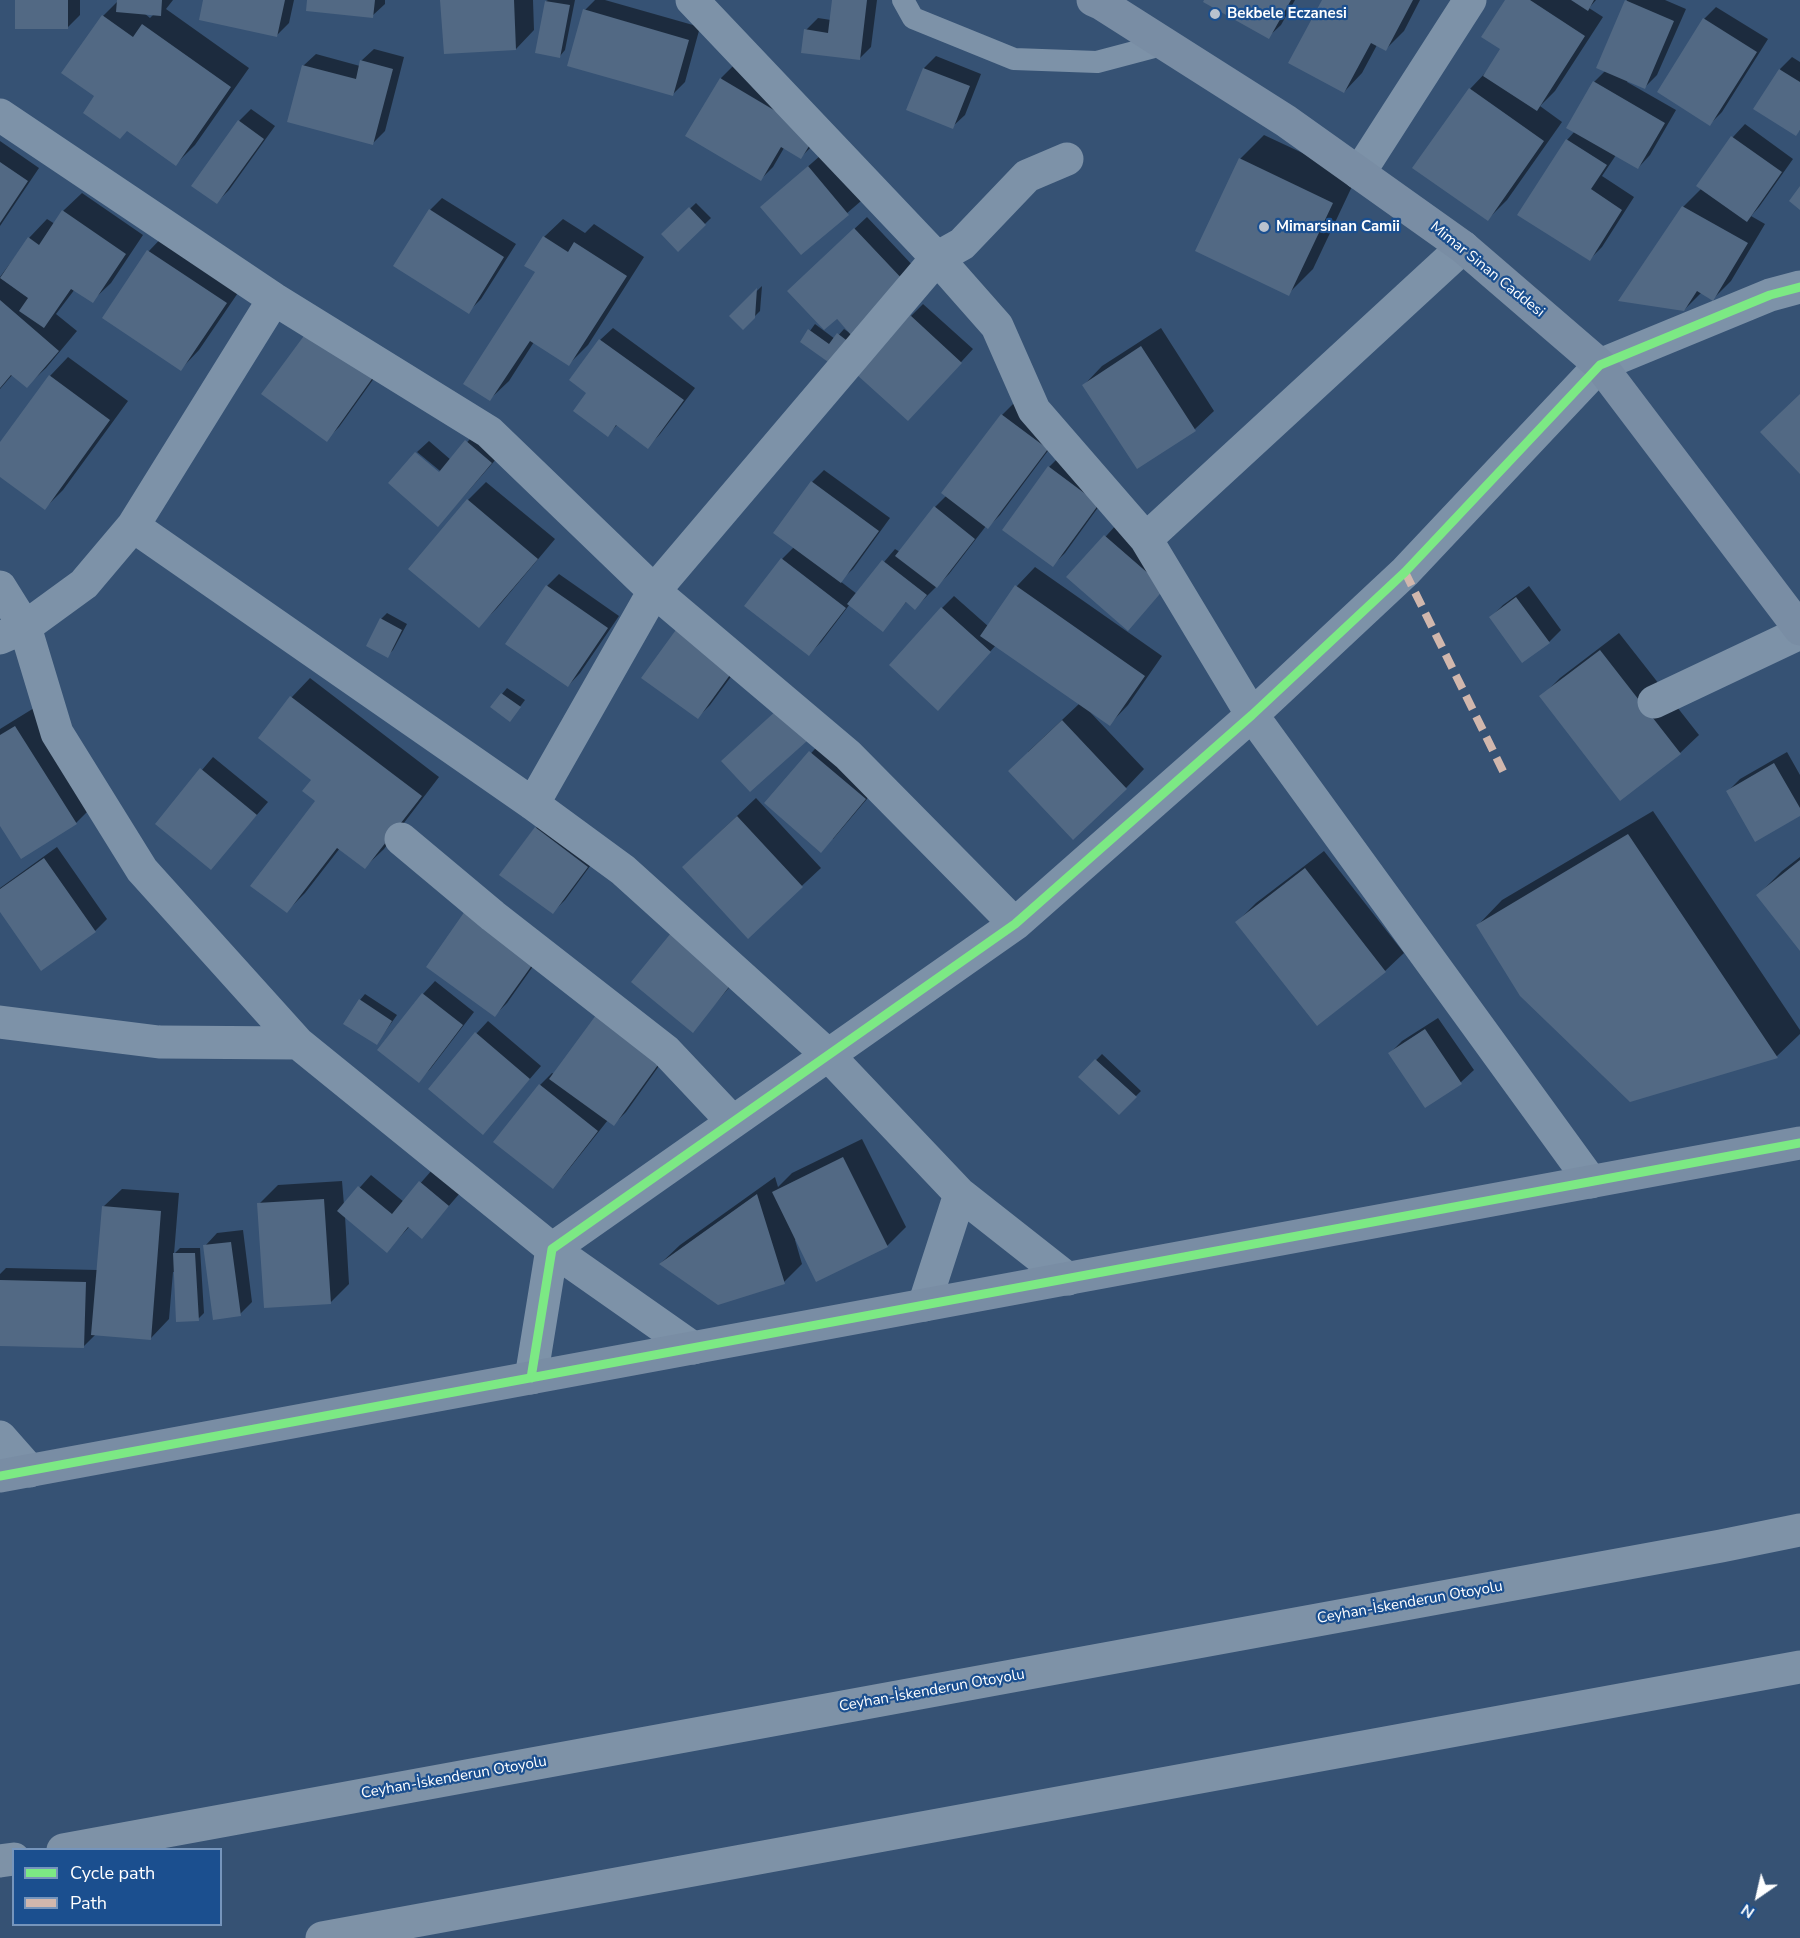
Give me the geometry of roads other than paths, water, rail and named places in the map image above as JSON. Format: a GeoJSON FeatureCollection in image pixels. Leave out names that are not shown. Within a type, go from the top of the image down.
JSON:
{"type":"FeatureCollection","features":[{"type":"Feature","properties":{"kind":"highway","name":"Ceyhan-İskenderun Otoyolu"},"geometry":{"type":"LineString","coordinates":[[74,1848],[1709,1549],[1800,1530]]}},
{"type":"Feature","properties":{"kind":"highway"},"geometry":{"type":"LineString","coordinates":[[322,1938],[1800,1667]]}},
{"type":"Feature","properties":{"kind":"street"},"geometry":{"type":"LineString","coordinates":[[692,0],[937,258],[997,326],[1034,410],[1146,539],[1252,715],[1591,1182]]}},
{"type":"Feature","properties":{"kind":"street","name":"Mimar Sinan Caddesi"},"geometry":{"type":"LineString","coordinates":[[1093,0],[1286,121],[1463,247],[1600,365],[1800,631]]}},
{"type":"Feature","properties":{"kind":"street"},"geometry":{"type":"LineString","coordinates":[[1359,173],[1470,0]]}},
{"type":"Feature","properties":{"kind":"street"},"geometry":{"type":"LineString","coordinates":[[0,115],[274,299],[489,432],[654,591],[848,755],[1015,924]]}},
{"type":"Feature","properties":{"kind":"street"},"geometry":{"type":"LineString","coordinates":[[533,804],[654,591],[937,258],[962,244],[1027,176],[1066,159]]}},
{"type":"Feature","properties":{"kind":"street"},"geometry":{"type":"LineString","coordinates":[[1146,539],[1463,247]]}},
{"type":"Feature","properties":{"kind":"street"},"geometry":{"type":"LineString","coordinates":[[531,1378],[552,1249],[1015,924],[1252,715],[1405,572],[1600,365],[1770,295],[1800,287]]}},
{"type":"Feature","properties":{"kind":"street"},"geometry":{"type":"LineString","coordinates":[[12,633],[84,584],[133,525],[274,299]]}},
{"type":"Feature","properties":{"kind":"street"},"geometry":{"type":"LineString","coordinates":[[133,525],[533,804],[623,870],[828,1055],[960,1194],[1068,1279]]}},
{"type":"Feature","properties":{"kind":"street"},"geometry":{"type":"LineString","coordinates":[[0,587],[12,633],[57,733],[142,870],[298,1043],[552,1249],[693,1348]]}},
{"type":"Feature","properties":{"kind":"street"},"geometry":{"type":"LineString","coordinates":[[1654,702],[1800,631]]}},
{"type":"Feature","properties":{"kind":"street"},"geometry":{"type":"LineString","coordinates":[[402,839],[493,916],[666,1051],[733,1122]]}},
{"type":"Feature","properties":{"kind":"street"},"geometry":{"type":"LineString","coordinates":[[0,1022],[159,1042],[298,1043]]}},
{"type":"Feature","properties":{"kind":"street"},"geometry":{"type":"LineString","coordinates":[[0,1437],[15,1473],[1800,1143]]}},
{"type":"Feature","properties":{"kind":"street"},"geometry":{"type":"LineString","coordinates":[[924,1305],[960,1194]]}},
{"type":"Feature","properties":{"kind":"lane"},"geometry":{"type":"LineString","coordinates":[[903,0],[914,18],[1014,59],[1097,62],[1165,44]]}},
{"type":"Feature","properties":{"kind":"place","name":"Bekbele Eczanesi"},"geometry":{"type":"Point","coordinates":[1215,14]}},
{"type":"Feature","properties":{"kind":"place","name":"Mimarsinan Camii"},"geometry":{"type":"Point","coordinates":[1264,227]}}]}
